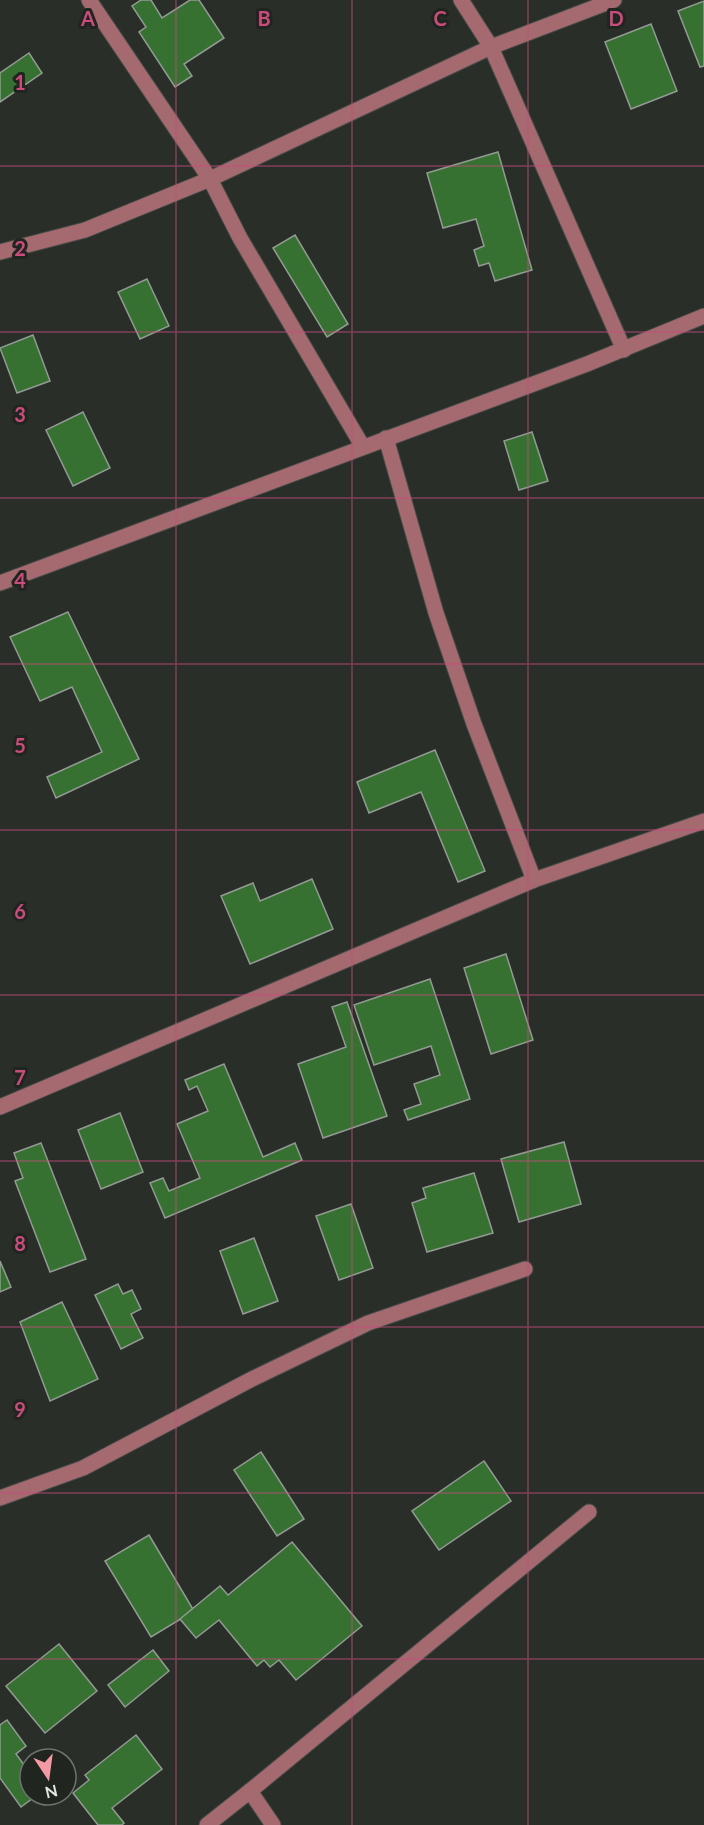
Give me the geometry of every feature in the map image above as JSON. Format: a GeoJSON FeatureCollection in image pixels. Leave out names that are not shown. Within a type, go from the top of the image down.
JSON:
{"type":"FeatureCollection","features":[{"type":"Feature","properties":{"kind":"street"},"geometry":{"type":"LineString","coordinates":[[88,0],[210,178],[240,238],[363,447]]}},
{"type":"Feature","properties":{"kind":"street"},"geometry":{"type":"LineString","coordinates":[[461,0],[491,47],[624,350]]}},
{"type":"Feature","properties":{"kind":"street"},"geometry":{"type":"LineString","coordinates":[[0,252],[85,230],[210,178],[491,47],[614,0]]}},
{"type":"Feature","properties":{"kind":"street"},"geometry":{"type":"LineString","coordinates":[[0,583],[624,350],[704,316]]}},
{"type":"Feature","properties":{"kind":"street"},"geometry":{"type":"LineString","coordinates":[[386,438],[436,613],[474,724],[534,880]]}},
{"type":"Feature","properties":{"kind":"street"},"geometry":{"type":"LineString","coordinates":[[0,1107],[534,880],[704,821]]}},
{"type":"Feature","properties":{"kind":"street"},"geometry":{"type":"LineString","coordinates":[[0,1498],[83,1467],[252,1379],[368,1323],[525,1269]]}},
{"type":"Feature","properties":{"kind":"street"},"geometry":{"type":"LineString","coordinates":[[207,1825],[589,1512]]}},
{"type":"Feature","properties":{"kind":"street"},"geometry":{"type":"LineString","coordinates":[[250,1791],[273,1825]]}},
{"type":"Feature","properties":{"kind":"building"},"geometry":{"type":"Polygon","coordinates":[[[141,0],[151,0],[162,18],[190,0],[199,0],[224,38],[184,64],[192,76],[175,87],[139,32],[146,27],[132,6],[141,0]]]}},
{"type":"Feature","properties":{"kind":"building"},"geometry":{"type":"Polygon","coordinates":[[[704,1],[704,66],[700,67],[678,11],[704,1]]]}},
{"type":"Feature","properties":{"kind":"building"},"geometry":{"type":"Polygon","coordinates":[[[651,24],[677,91],[631,109],[605,42],[651,24]]]}},
{"type":"Feature","properties":{"kind":"building"},"geometry":{"type":"Polygon","coordinates":[[[29,53],[42,73],[0,102],[0,73],[29,53]]]}},
{"type":"Feature","properties":{"kind":"building"},"geometry":{"type":"Polygon","coordinates":[[[498,152],[532,270],[495,281],[489,263],[479,266],[474,250],[484,246],[476,219],[443,228],[427,173],[498,152]]]}},
{"type":"Feature","properties":{"kind":"building"},"geometry":{"type":"Polygon","coordinates":[[[295,235],[348,324],[327,337],[273,248],[295,235]]]}},
{"type":"Feature","properties":{"kind":"building"},"geometry":{"type":"Polygon","coordinates":[[[147,279],[169,326],[140,339],[118,292],[147,279]]]}},
{"type":"Feature","properties":{"kind":"building"},"geometry":{"type":"Polygon","coordinates":[[[33,335],[50,381],[17,393],[0,348],[33,335]]]}},
{"type":"Feature","properties":{"kind":"building"},"geometry":{"type":"Polygon","coordinates":[[[83,412],[110,468],[73,486],[46,430],[83,412]]]}},
{"type":"Feature","properties":{"kind":"building"},"geometry":{"type":"Polygon","coordinates":[[[532,432],[548,481],[519,490],[504,441],[532,432]]]}},
{"type":"Feature","properties":{"kind":"building"},"geometry":{"type":"Polygon","coordinates":[[[68,612],[139,759],[56,798],[47,777],[102,752],[72,687],[40,701],[10,637],[68,612]]]}},
{"type":"Feature","properties":{"kind":"building"},"geometry":{"type":"Polygon","coordinates":[[[435,750],[485,871],[458,882],[421,792],[369,813],[357,782],[435,750]]]}},
{"type":"Feature","properties":{"kind":"building"},"geometry":{"type":"Polygon","coordinates":[[[312,879],[333,929],[250,964],[221,896],[253,883],[260,901],[312,879]]]}},
{"type":"Feature","properties":{"kind":"building"},"geometry":{"type":"Polygon","coordinates":[[[506,954],[533,1040],[491,1054],[464,968],[506,954]]]}},
{"type":"Feature","properties":{"kind":"building"},"geometry":{"type":"Polygon","coordinates":[[[430,979],[470,1099],[408,1120],[404,1110],[421,1104],[414,1084],[440,1075],[431,1046],[374,1065],[354,1005],[430,979]]]}},
{"type":"Feature","properties":{"kind":"building"},"geometry":{"type":"Polygon","coordinates":[[[347,1002],[387,1116],[323,1138],[298,1064],[346,1047],[332,1007],[347,1002]]]}},
{"type":"Feature","properties":{"kind":"building"},"geometry":{"type":"Polygon","coordinates":[[[224,1064],[263,1157],[295,1143],[302,1160],[165,1218],[150,1183],[163,1178],[169,1191],[200,1178],[177,1124],[208,1111],[197,1086],[189,1090],[185,1080],[224,1064]]]}},
{"type":"Feature","properties":{"kind":"building"},"geometry":{"type":"Polygon","coordinates":[[[120,1113],[143,1172],[101,1189],[78,1130],[120,1113]]]}},
{"type":"Feature","properties":{"kind":"building"},"geometry":{"type":"Polygon","coordinates":[[[564,1142],[581,1204],[519,1222],[501,1159],[564,1142]]]}},
{"type":"Feature","properties":{"kind":"building"},"geometry":{"type":"Polygon","coordinates":[[[41,1143],[86,1259],[50,1272],[15,1181],[23,1178],[14,1153],[41,1143]]]}},
{"type":"Feature","properties":{"kind":"building"},"geometry":{"type":"Polygon","coordinates":[[[474,1173],[493,1233],[427,1252],[412,1203],[426,1198],[423,1188],[474,1173]]]}},
{"type":"Feature","properties":{"kind":"building"},"geometry":{"type":"Polygon","coordinates":[[[351,1204],[373,1268],[339,1280],[316,1216],[351,1204]]]}},
{"type":"Feature","properties":{"kind":"building"},"geometry":{"type":"Polygon","coordinates":[[[254,1238],[278,1301],[243,1314],[220,1251],[254,1238]]]}},
{"type":"Feature","properties":{"kind":"building"},"geometry":{"type":"Polygon","coordinates":[[[0,1261],[11,1287],[0,1292],[0,1261]]]}},
{"type":"Feature","properties":{"kind":"building"},"geometry":{"type":"Polygon","coordinates":[[[118,1284],[123,1294],[132,1290],[141,1309],[131,1314],[143,1338],[121,1349],[95,1295],[118,1284]]]}},
{"type":"Feature","properties":{"kind":"building"},"geometry":{"type":"Polygon","coordinates":[[[62,1302],[98,1379],[50,1401],[20,1322],[62,1302]]]}},
{"type":"Feature","properties":{"kind":"building"},"geometry":{"type":"Polygon","coordinates":[[[261,1452],[304,1519],[277,1536],[234,1470],[261,1452]]]}},
{"type":"Feature","properties":{"kind":"building"},"geometry":{"type":"Polygon","coordinates":[[[484,1461],[511,1501],[439,1550],[412,1511],[484,1461]]]}},
{"type":"Feature","properties":{"kind":"building"},"geometry":{"type":"Polygon","coordinates":[[[149,1535],[194,1611],[151,1637],[105,1561],[149,1535]]]}},
{"type":"Feature","properties":{"kind":"building"},"geometry":{"type":"Polygon","coordinates":[[[292,1542],[362,1626],[296,1680],[279,1660],[270,1667],[264,1660],[257,1666],[219,1620],[196,1638],[180,1619],[220,1586],[228,1595],[292,1542]]]}},
{"type":"Feature","properties":{"kind":"building"},"geometry":{"type":"Polygon","coordinates":[[[59,1644],[97,1691],[45,1733],[6,1686],[59,1644]]]}},
{"type":"Feature","properties":{"kind":"building"},"geometry":{"type":"Polygon","coordinates":[[[153,1650],[169,1671],[125,1707],[108,1685],[153,1650]]]}},
{"type":"Feature","properties":{"kind":"building"},"geometry":{"type":"Polygon","coordinates":[[[7,1720],[26,1746],[18,1747],[16,1754],[18,1757],[18,1803],[0,1778],[0,1725],[7,1720]]]}},
{"type":"Feature","properties":{"kind":"building"},"geometry":{"type":"Polygon","coordinates":[[[136,1735],[162,1769],[112,1808],[124,1823],[122,1825],[98,1825],[78,1799],[78,1789],[89,1780],[85,1775],[136,1735]]]}}]}
